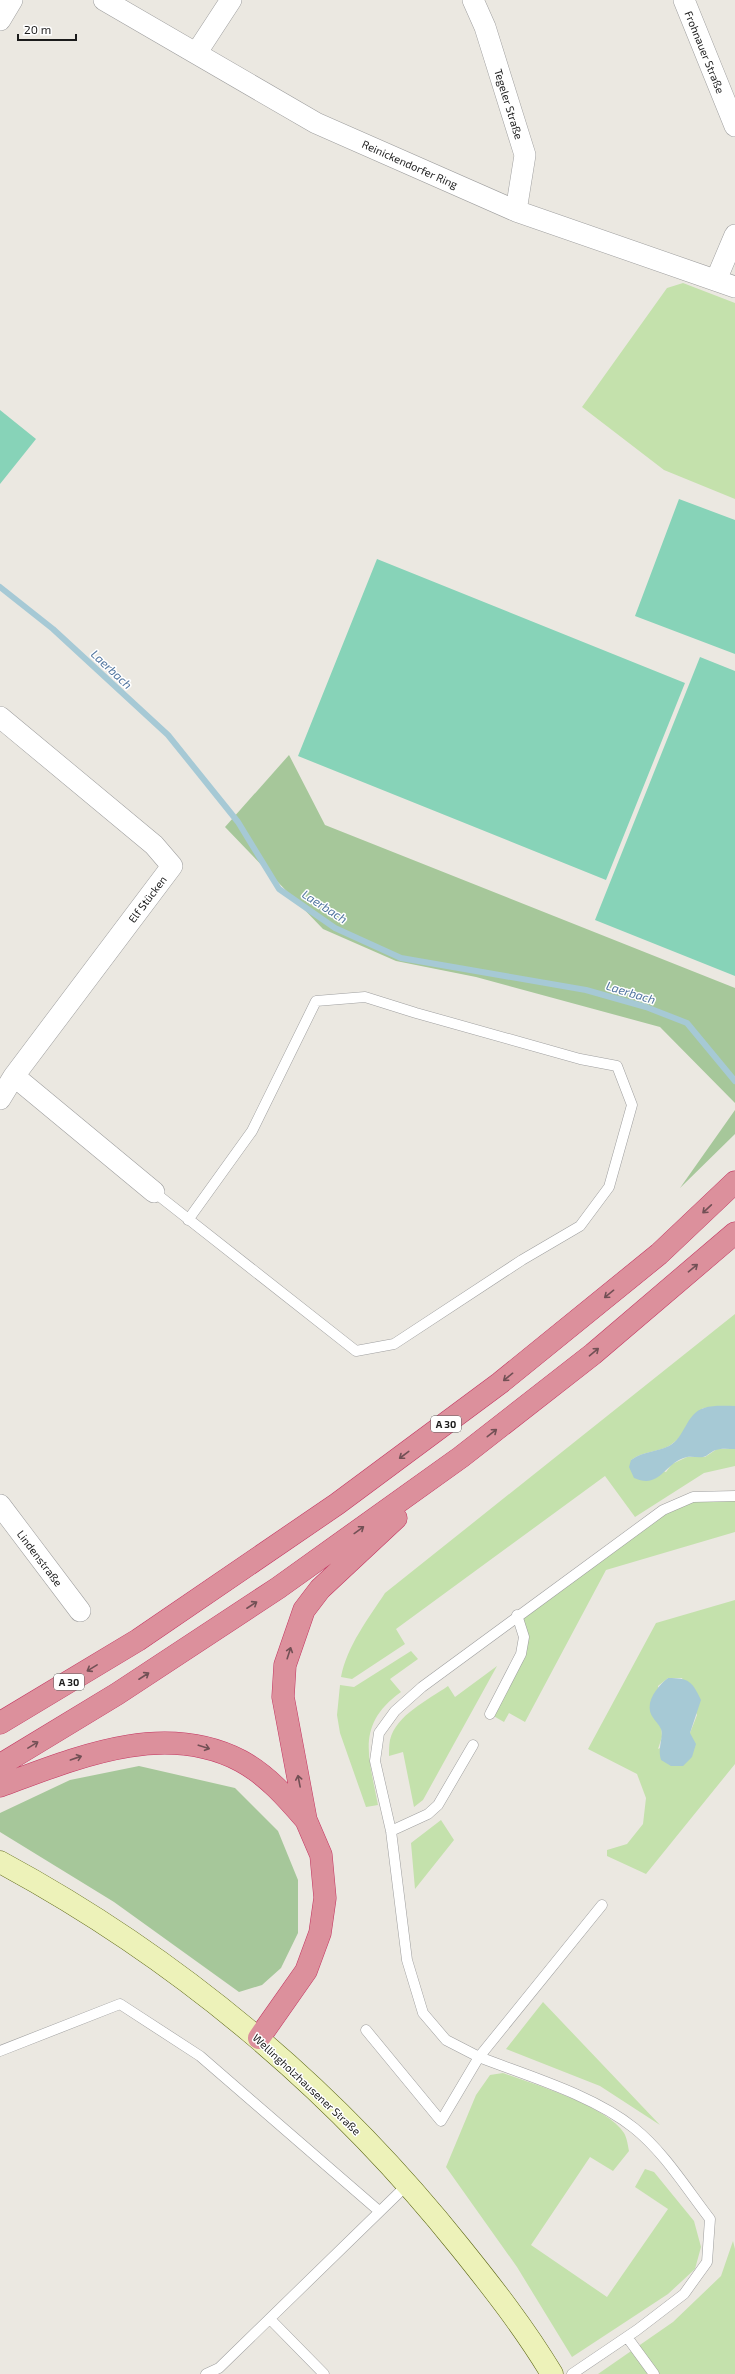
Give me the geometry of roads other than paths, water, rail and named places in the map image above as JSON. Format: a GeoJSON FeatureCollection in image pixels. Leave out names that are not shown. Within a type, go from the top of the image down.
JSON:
{"type":"FeatureCollection","features":[{"type":"Feature","properties":{"kind":"highway","name":"A 30"},"geometry":{"type":"LineString","coordinates":[[0,1724],[138,1640],[343,1500],[500,1383],[659,1254],[735,1182]]}},
{"type":"Feature","properties":{"kind":"highway"},"geometry":{"type":"LineString","coordinates":[[0,1765],[117,1694],[278,1588],[461,1457],[593,1354],[735,1233]]}},
{"type":"Feature","properties":{"kind":"highway"},"geometry":{"type":"LineString","coordinates":[[259,2038],[306,1972],[320,1933],[325,1898],[321,1855],[306,1820],[283,1697],[285,1665],[304,1610],[320,1589],[461,1457]]}},
{"type":"Feature","properties":{"kind":"highway"},"geometry":{"type":"LineString","coordinates":[[0,1786],[82,1756],[152,1742],[200,1745],[242,1761],[277,1787],[306,1820]]}},
{"type":"Feature","properties":{"kind":"main road","name":"Wellingholzhausener Straße"},"geometry":{"type":"LineString","coordinates":[[0,1862],[83,1910],[145,1951],[259,2038],[331,2104],[408,2184],[502,2299],[552,2374]]}},
{"type":"Feature","properties":{"kind":"street"},"geometry":{"type":"LineString","coordinates":[[0,20],[12,0]]}},
{"type":"Feature","properties":{"kind":"street","name":"Reinickendorfer Ring"},"geometry":{"type":"LineString","coordinates":[[104,0],[197,52],[316,123],[516,211],[735,287]]}},
{"type":"Feature","properties":{"kind":"street"},"geometry":{"type":"LineString","coordinates":[[197,52],[213,24],[231,0]]}},
{"type":"Feature","properties":{"kind":"street","name":"Tegeler Straße"},"geometry":{"type":"LineString","coordinates":[[473,0],[485,28],[524,155],[516,211]]}},
{"type":"Feature","properties":{"kind":"street","name":"Frohnauer Straße"},"geometry":{"type":"LineString","coordinates":[[684,0],[735,126]]}},
{"type":"Feature","properties":{"kind":"street"},"geometry":{"type":"LineString","coordinates":[[716,280],[735,235]]}},
{"type":"Feature","properties":{"kind":"street","name":"Elf Stücken"},"geometry":{"type":"LineString","coordinates":[[0,717],[154,846],[172,866],[14,1076],[0,1099]]}},
{"type":"Feature","properties":{"kind":"street"},"geometry":{"type":"LineString","coordinates":[[14,1076],[154,1192]]}},
{"type":"Feature","properties":{"kind":"street","name":"Lindenstraße"},"geometry":{"type":"LineString","coordinates":[[0,1505],[80,1611]]}},
{"type":"Feature","properties":{"kind":"lane"},"geometry":{"type":"LineString","coordinates":[[154,1192],[188,1220],[356,1351],[394,1344],[522,1260],[580,1226],[609,1187],[632,1105],[617,1066],[580,1059],[364,997],[316,1001],[252,1131],[188,1220]]}},
{"type":"Feature","properties":{"kind":"lane"},"geometry":{"type":"LineString","coordinates":[[572,2374],[684,2294],[707,2262],[710,2219],[653,2146],[627,2123],[602,2106],[479,2057],[446,2040],[423,2013],[407,1960],[391,1831],[375,1761],[379,1733],[395,1711],[417,1692],[517,1616],[663,1510],[693,1497],[735,1496]]}},
{"type":"Feature","properties":{"kind":"lane"},"geometry":{"type":"LineString","coordinates":[[490,1714],[521,1654],[524,1637],[517,1616]]}},
{"type":"Feature","properties":{"kind":"lane"},"geometry":{"type":"LineString","coordinates":[[391,1831],[428,1814],[438,1805],[473,1745]]}},
{"type":"Feature","properties":{"kind":"lane"},"geometry":{"type":"LineString","coordinates":[[366,2030],[441,2121],[479,2057],[602,1905]]}},
{"type":"Feature","properties":{"kind":"lane"},"geometry":{"type":"LineString","coordinates":[[0,2051],[120,2004],[200,2056],[379,2211]]}},
{"type":"Feature","properties":{"kind":"lane"},"geometry":{"type":"LineString","coordinates":[[206,2374],[219,2368],[408,2184]]}},
{"type":"Feature","properties":{"kind":"lane"},"geometry":{"type":"LineString","coordinates":[[270,2319],[324,2374]]}},
{"type":"Feature","properties":{"kind":"lane"},"geometry":{"type":"LineString","coordinates":[[627,2336],[654,2374]]}},
{"type":"Feature","properties":{"kind":"water"},"geometry":{"type":"Polygon","coordinates":[[[711,1406],[735,1406],[735,1449],[718,1449],[703,1457],[687,1457],[673,1464],[657,1478],[643,1481],[634,1478],[629,1467],[631,1460],[641,1455],[669,1446],[679,1437],[689,1420],[698,1411],[711,1406]]]}},
{"type":"Feature","properties":{"kind":"water"},"geometry":{"type":"Polygon","coordinates":[[[668,1678],[681,1679],[689,1682],[701,1700],[690,1733],[696,1744],[692,1757],[683,1766],[671,1766],[661,1760],[660,1751],[662,1732],[650,1711],[653,1695],[660,1685],[668,1678]]]}},
{"type":"Feature","properties":{"kind":"waterway","name":"Laerbach"},"geometry":{"type":"LineString","coordinates":[[0,587],[53,629],[168,735],[238,822],[279,889],[335,928],[401,958],[586,990],[646,1007],[687,1023],[735,1081]]}}]}
